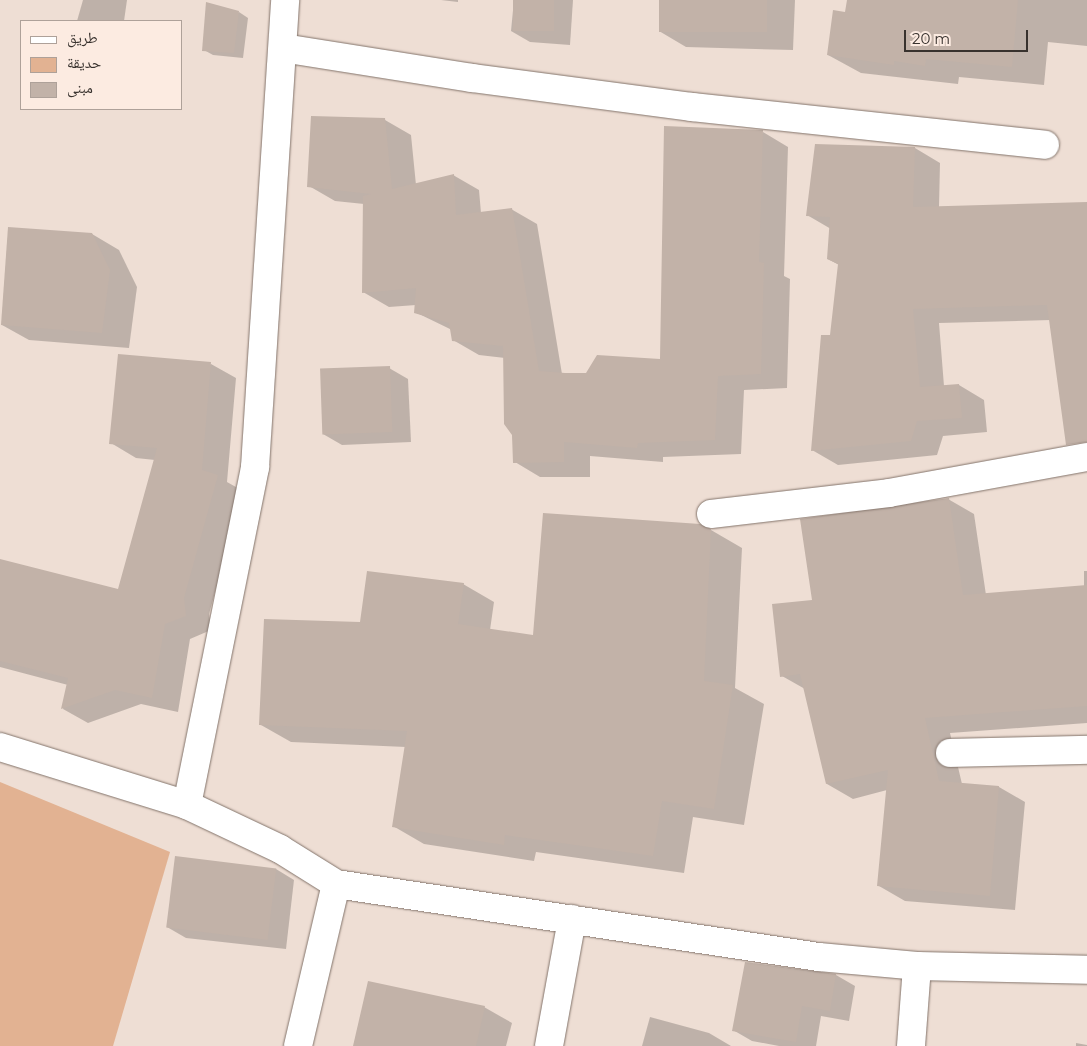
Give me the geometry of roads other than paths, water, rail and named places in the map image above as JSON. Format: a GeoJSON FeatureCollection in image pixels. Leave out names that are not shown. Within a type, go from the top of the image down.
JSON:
{"type":"FeatureCollection","features":[{"type":"Feature","properties":{"kind":"street"},"geometry":{"type":"LineString","coordinates":[[187,805],[255,467],[284,48],[285,0]]}},
{"type":"Feature","properties":{"kind":"street"},"geometry":{"type":"LineString","coordinates":[[284,48],[472,78],[692,107],[1045,145]]}},
{"type":"Feature","properties":{"kind":"street"},"geometry":{"type":"LineString","coordinates":[[711,514],[888,493],[1087,457]]}},
{"type":"Feature","properties":{"kind":"street"},"geometry":{"type":"LineString","coordinates":[[0,747],[187,805],[280,849],[336,884],[819,957],[918,966],[1087,970]]}},
{"type":"Feature","properties":{"kind":"street"},"geometry":{"type":"LineString","coordinates":[[950,753],[1087,750]]}},
{"type":"Feature","properties":{"kind":"street"},"geometry":{"type":"LineString","coordinates":[[298,1046],[336,884]]}},
{"type":"Feature","properties":{"kind":"street"},"geometry":{"type":"LineString","coordinates":[[549,1046],[572,919]]}},
{"type":"Feature","properties":{"kind":"street"},"geometry":{"type":"LineString","coordinates":[[911,1046],[918,966]]}}]}
